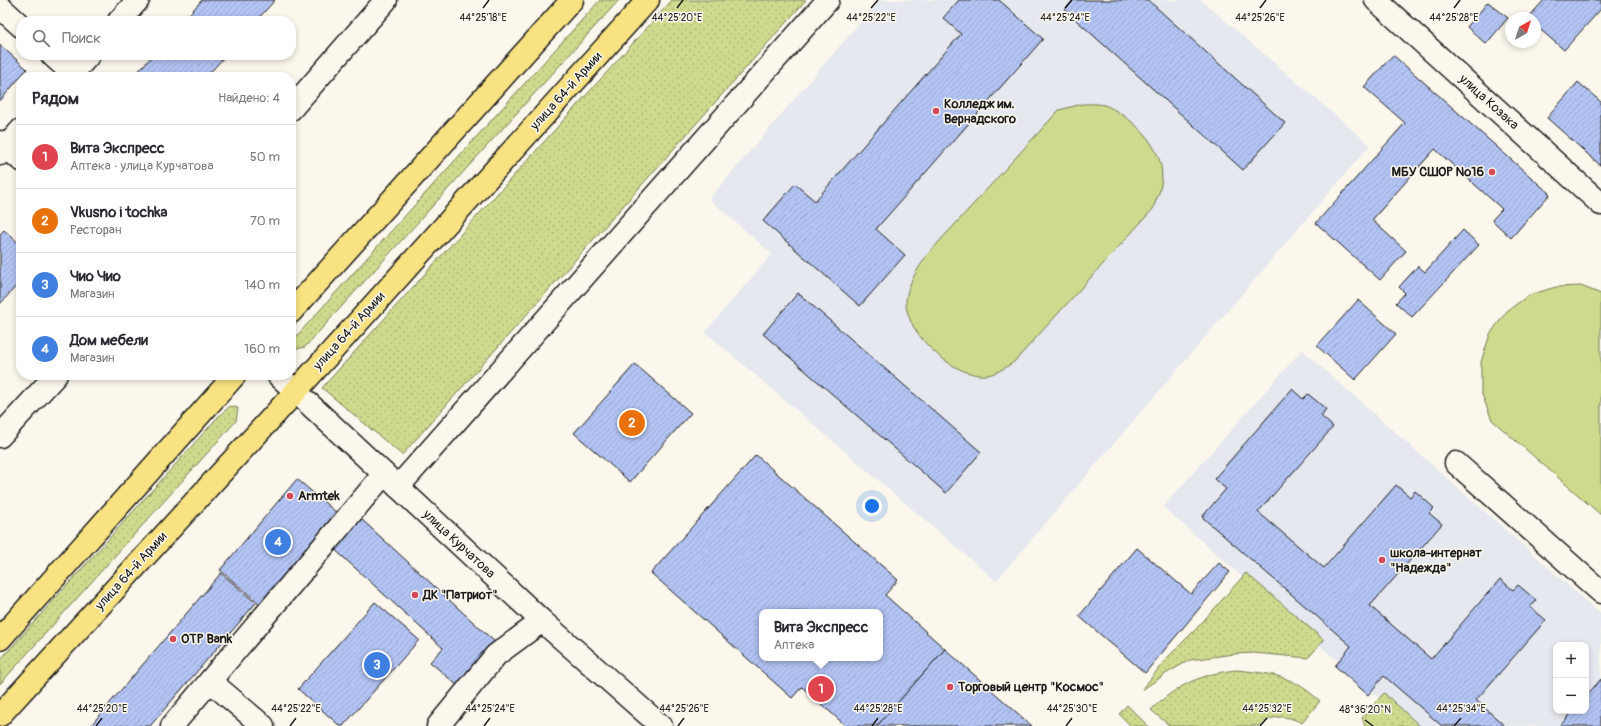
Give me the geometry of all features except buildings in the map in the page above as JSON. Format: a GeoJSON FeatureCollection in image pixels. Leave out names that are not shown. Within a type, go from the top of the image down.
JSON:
{"type":"FeatureCollection","features":[{"type":"Feature","properties":{"kind":"highway"},"geometry":{"type":"LineString","coordinates":[[296,306],[572,0]]}},
{"type":"Feature","properties":{"kind":"highway","name":"улица 64-й Армии"},"geometry":{"type":"LineString","coordinates":[[0,715],[648,0]]}},
{"type":"Feature","properties":{"kind":"highway"},"geometry":{"type":"LineString","coordinates":[[0,639],[231,380]]}},
{"type":"Feature","properties":{"kind":"street"},"geometry":{"type":"LineString","coordinates":[[124,16],[138,0]]}},
{"type":"Feature","properties":{"kind":"street"},"geometry":{"type":"LineString","coordinates":[[296,103],[386,0]]}},
{"type":"Feature","properties":{"kind":"street"},"geometry":{"type":"LineString","coordinates":[[172,726],[210,681],[828,0]]}},
{"type":"Feature","properties":{"kind":"street","name":"улица Козака"},"geometry":{"type":"LineString","coordinates":[[1376,0],[1601,204]]}},
{"type":"Feature","properties":{"kind":"street"},"geometry":{"type":"LineString","coordinates":[[0,7],[16,21]]}},
{"type":"Feature","properties":{"kind":"street"},"geometry":{"type":"LineString","coordinates":[[57,60],[68,72]]}},
{"type":"Feature","properties":{"kind":"street"},"geometry":{"type":"LineString","coordinates":[[74,72],[84,60]]}},
{"type":"Feature","properties":{"kind":"street"},"geometry":{"type":"LineString","coordinates":[[7,150],[16,137]]}},
{"type":"Feature","properties":{"kind":"street"},"geometry":{"type":"LineString","coordinates":[[0,436],[51,380]]}},
{"type":"Feature","properties":{"kind":"street","name":"улица Курчатова"},"geometry":{"type":"LineString","coordinates":[[284,380],[542,621],[661,726]]}},
{"type":"Feature","properties":{"kind":"street"},"geometry":{"type":"LineString","coordinates":[[1456,464],[1601,592]]}},
{"type":"Feature","properties":{"kind":"street"},"geometry":{"type":"LineString","coordinates":[[438,726],[496,655],[542,621]]}},
{"type":"Feature","properties":{"kind":"street"},"geometry":{"type":"LineString","coordinates":[[210,681],[263,726]]}},
{"type":"Feature","properties":{"kind":"shaded area"},"geometry":{"type":"Polygon","coordinates":[[[879,0],[1201,0],[1370,145],[996,581],[705,332],[772,254],[709,199],[879,0]]]}},
{"type":"Feature","properties":{"kind":"shaded area","name":"школа-интернат \"Надежда\""},"geometry":{"type":"Polygon","coordinates":[[[1302,350],[1601,614],[1601,726],[1411,726],[1163,507],[1302,350]]]}},
{"type":"Feature","properties":{"kind":"green space"},"geometry":{"type":"Polygon","coordinates":[[[600,0],[619,0],[305,347],[297,349],[296,337],[600,0]]]}},
{"type":"Feature","properties":{"kind":"green space"},"geometry":{"type":"Polygon","coordinates":[[[672,0],[806,0],[402,455],[322,388],[672,0]]]}},
{"type":"Feature","properties":{"kind":"green space"},"geometry":{"type":"Polygon","coordinates":[[[1082,104],[1104,105],[1118,112],[1138,128],[1154,148],[1162,172],[1160,188],[1153,209],[1015,361],[989,375],[979,375],[955,367],[932,350],[914,328],[906,305],[906,298],[913,278],[927,255],[1059,110],[1082,104]]]}},
{"type":"Feature","properties":{"kind":"green space"},"geometry":{"type":"Polygon","coordinates":[[[1581,286],[1601,294],[1601,515],[1492,420],[1481,392],[1481,362],[1490,334],[1507,311],[1529,295],[1556,287],[1581,286]]]}},
{"type":"Feature","properties":{"kind":"green space"},"geometry":{"type":"Polygon","coordinates":[[[230,406],[238,408],[236,421],[0,684],[0,660],[218,417],[230,406]]]}},
{"type":"Feature","properties":{"kind":"green space"},"geometry":{"type":"Polygon","coordinates":[[[1246,573],[1324,640],[1308,658],[1254,653],[1190,660],[1142,690],[1165,660],[1197,628],[1246,573]]]}},
{"type":"Feature","properties":{"kind":"green space"},"geometry":{"type":"Polygon","coordinates":[[[1237,670],[1282,677],[1310,692],[1320,701],[1302,723],[1291,718],[1280,717],[1270,719],[1259,726],[1170,726],[1151,710],[1170,694],[1190,682],[1213,674],[1237,670]]]}},
{"type":"Feature","properties":{"kind":"green space"},"geometry":{"type":"Polygon","coordinates":[[[1384,693],[1420,726],[1365,726],[1362,718],[1384,693]]]}},
{"type":"Feature","properties":{"kind":"green space"},"geometry":{"type":"Polygon","coordinates":[[[1127,705],[1148,726],[1131,726],[1119,714],[1127,705]]]}},
{"type":"Feature","properties":{"kind":"place","name":"Колледж им. Вернадского"},"geometry":{"type":"Point","coordinates":[936,111]}},
{"type":"Feature","properties":{"kind":"place","name":"МБУ СШОР №16"},"geometry":{"type":"Point","coordinates":[1492,172]}},
{"type":"Feature","properties":{"kind":"place","name":"Vkusno i tochka"},"geometry":{"type":"Point","coordinates":[632,423]}},
{"type":"Feature","properties":{"kind":"place","name":"Armtek"},"geometry":{"type":"Point","coordinates":[290,496]}},
{"type":"Feature","properties":{"kind":"place","name":"Дом мебели"},"geometry":{"type":"Point","coordinates":[278,542]}},
{"type":"Feature","properties":{"kind":"place","name":"школа-интернат \"Надежда\""},"geometry":{"type":"Point","coordinates":[1382,560]}},
{"type":"Feature","properties":{"kind":"place","name":"ДК \"Патриот\""},"geometry":{"type":"Point","coordinates":[415,595]}},
{"type":"Feature","properties":{"kind":"place","name":"OTP Bank"},"geometry":{"type":"Point","coordinates":[173,639]}},
{"type":"Feature","properties":{"kind":"place","name":"Чио Чио"},"geometry":{"type":"Point","coordinates":[377,665]}},
{"type":"Feature","properties":{"kind":"place","name":"Торговый центр \"Космос\""},"geometry":{"type":"Point","coordinates":[950,687]}},
{"type":"Feature","properties":{"kind":"place","name":"Вита Экспресс"},"geometry":{"type":"Point","coordinates":[821,689]}}]}
